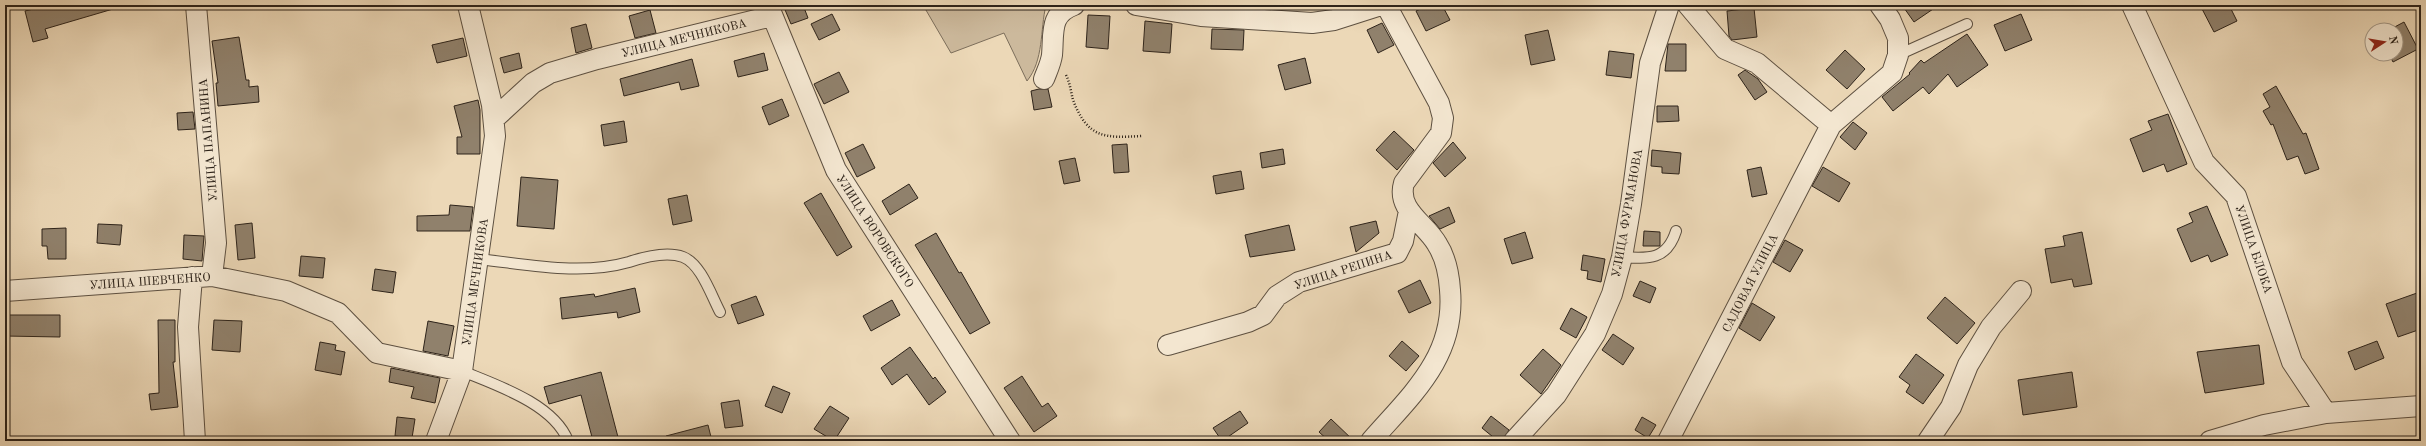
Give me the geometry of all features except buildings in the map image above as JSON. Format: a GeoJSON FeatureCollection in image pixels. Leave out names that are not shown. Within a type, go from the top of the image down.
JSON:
{"type":"FeatureCollection","features":[{"type":"Feature","properties":{"kind":"street","name":"УЛИЦА ПАПАНИНА"},"geometry":{"type":"LineString","coordinates":[[196,5],[216,243],[212,276]]}},
{"type":"Feature","properties":{"kind":"street","name":"УЛИЦА МЕЧНИКОВА"},"geometry":{"type":"LineString","coordinates":[[436,441],[462,371],[496,136],[495,118],[468,5]]}},
{"type":"Feature","properties":{"kind":"street"},"geometry":{"type":"LineString","coordinates":[[1044,79],[1052,56],[1053,26],[1058,14],[1074,5]]}},
{"type":"Feature","properties":{"kind":"street"},"geometry":{"type":"LineString","coordinates":[[1136,5],[1201,16],[1312,23],[1334,20],[1381,5]]}},
{"type":"Feature","properties":{"kind":"street","name":"УЛИЦА РЕПИНА"},"geometry":{"type":"LineString","coordinates":[[1371,441],[1420,385],[1436,361],[1451,322],[1449,272],[1437,244],[1409,211],[1402,190],[1404,183],[1441,133],[1443,118],[1439,102],[1386,5]]}},
{"type":"Feature","properties":{"kind":"street","name":"УЛИЦА ФУРМАНОВА"},"geometry":{"type":"LineString","coordinates":[[1514,441],[1556,395],[1595,334],[1612,294],[1622,257],[1650,63],[1669,5]]}},
{"type":"Feature","properties":{"kind":"street"},"geometry":{"type":"LineString","coordinates":[[1688,5],[1725,49],[1757,63],[1831,126]]}},
{"type":"Feature","properties":{"kind":"street","name":"САДОВАЯ УЛИЦА"},"geometry":{"type":"LineString","coordinates":[[1668,441],[1831,126],[1892,73],[1898,55],[1898,38],[1890,19],[1880,5]]}},
{"type":"Feature","properties":{"kind":"street","name":"УЛИЦА БЛОКА"},"geometry":{"type":"LineString","coordinates":[[2132,5],[2204,162],[2236,196],[2292,362],[2326,413]]}},
{"type":"Feature","properties":{"kind":"street","name":"УЛИЦА МЕЧНИКОВА"},"geometry":{"type":"LineString","coordinates":[[495,118],[533,83],[550,73],[770,10]]}},
{"type":"Feature","properties":{"kind":"street","name":"УЛИЦА ВОРОВСКОГО"},"geometry":{"type":"LineString","coordinates":[[770,10],[836,170],[1010,441]]}},
{"type":"Feature","properties":{"kind":"street","name":"УЛИЦА РЕПИНА"},"geometry":{"type":"LineString","coordinates":[[1168,345],[1248,322],[1263,315],[1277,296],[1299,282],[1397,253],[1403,241],[1409,211]]}},
{"type":"Feature","properties":{"kind":"street","name":"УЛИЦА ШЕВЧЕНКО"},"geometry":{"type":"LineString","coordinates":[[9,287],[212,276],[286,291],[338,313],[377,354],[462,371]]}},
{"type":"Feature","properties":{"kind":"street"},"geometry":{"type":"LineString","coordinates":[[192,277],[188,327],[195,441]]}},
{"type":"Feature","properties":{"kind":"street"},"geometry":{"type":"LineString","coordinates":[[1928,441],[1951,407],[1968,366],[1991,327],[2021,291]]}},
{"type":"Feature","properties":{"kind":"street"},"geometry":{"type":"LineString","coordinates":[[2210,441],[2266,433],[2326,413],[2421,406]]}},
{"type":"Feature","properties":{"kind":"lane"},"geometry":{"type":"LineString","coordinates":[[1898,55],[1967,24]]}},
{"type":"Feature","properties":{"kind":"lane"},"geometry":{"type":"LineString","coordinates":[[1622,257],[1655,256],[1666,250],[1672,244],[1676,230]]}},
{"type":"Feature","properties":{"kind":"lane"},"geometry":{"type":"LineString","coordinates":[[478,259],[591,269],[640,258],[682,257],[690,262],[699,273],[720,312]]}},
{"type":"Feature","properties":{"kind":"lane"},"geometry":{"type":"LineString","coordinates":[[462,371],[508,390],[532,404],[556,420],[568,441]]}},
{"type":"Feature","properties":{"kind":"path"},"geometry":{"type":"LineString","coordinates":[[1052,56],[1064,70],[1075,104],[1089,128],[1095,133],[1115,138],[1142,136]]}},
{"type":"Feature","properties":{"kind":"shaded area"},"geometry":{"type":"Polygon","coordinates":[[[923,5],[1046,5],[1039,54],[1032,73],[1027,81],[1004,33],[951,53],[923,5]]]}},
{"type":"Feature","properties":{"kind":"shaded area"},"geometry":{"type":"Polygon","coordinates":[[[1207,5],[1286,5],[1235,9],[1207,5]]]}}]}
